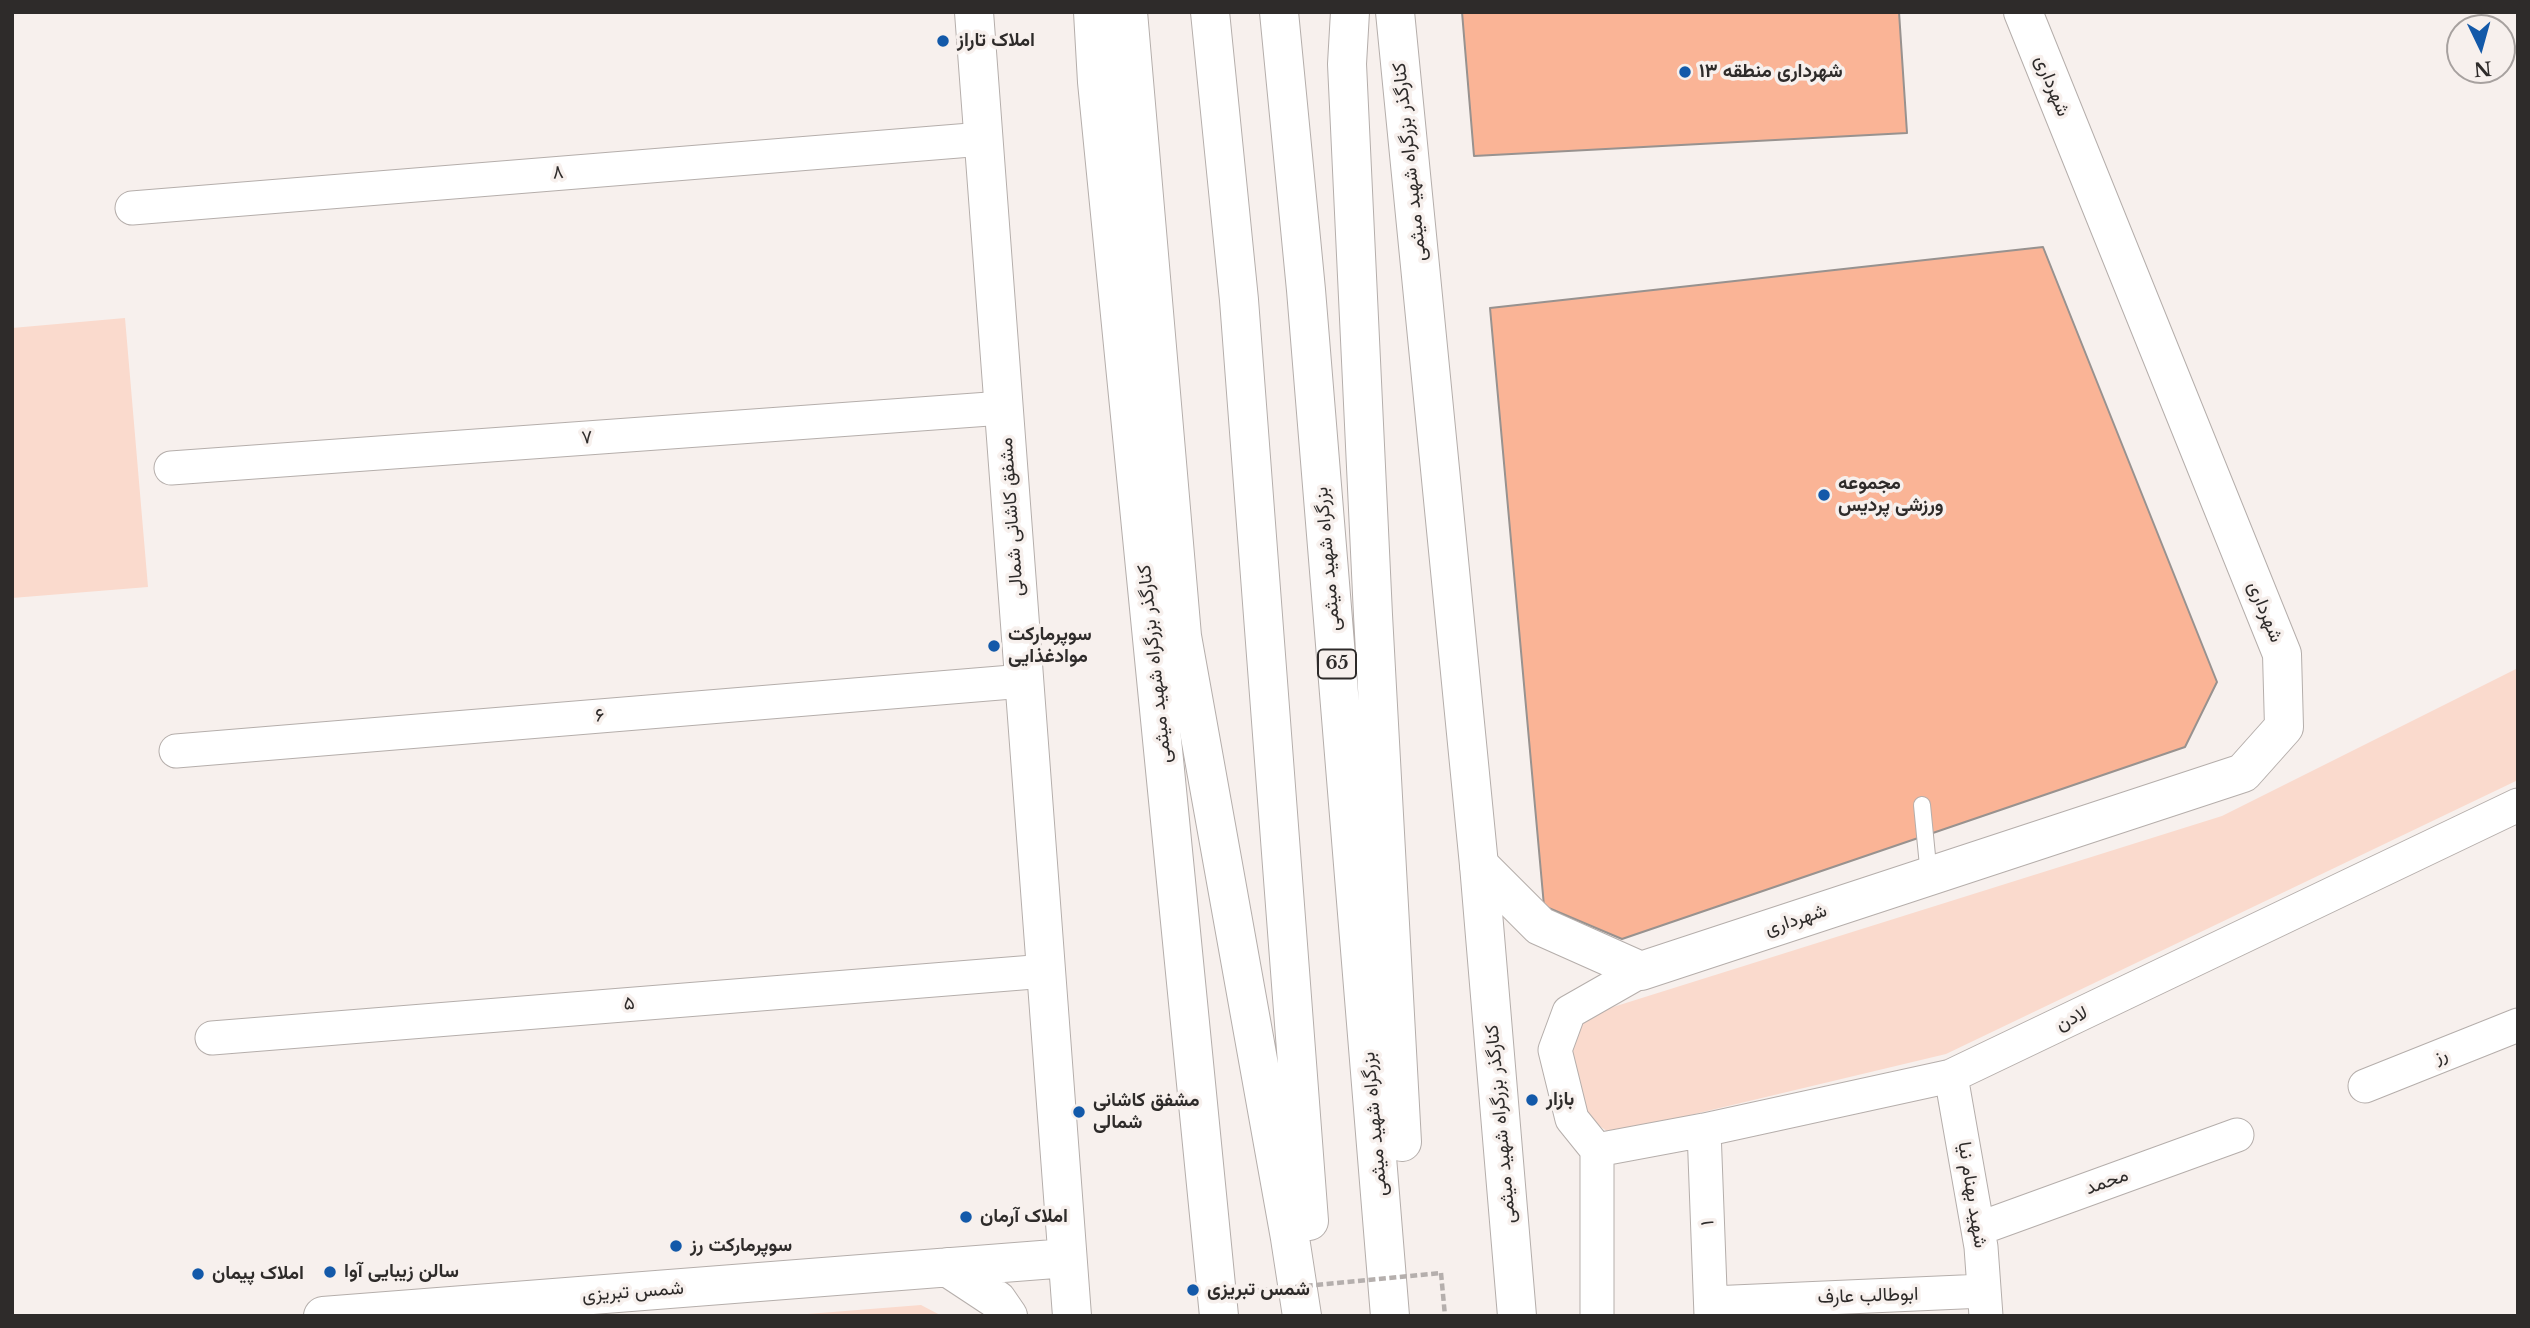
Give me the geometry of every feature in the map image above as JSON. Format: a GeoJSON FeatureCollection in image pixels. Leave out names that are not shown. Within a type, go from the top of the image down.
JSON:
{"type":"FeatureCollection","features":[{"type":"Feature","properties":{"kind":"main road","name":"مشفق کاشانی شمالی"},"geometry":{"type":"LineString","coordinates":[[974,12],[1072,1316]]}},
{"type":"Feature","properties":{"kind":"main road","name":"کنارگذر بزرگراه شهید میثمی"},"geometry":{"type":"LineString","coordinates":[[1093,12],[1097,82],[1231,1304]]}},
{"type":"Feature","properties":{"kind":"main road"},"geometry":{"type":"LineString","coordinates":[[1128,12],[1182,636],[1302,1316]]}},
{"type":"Feature","properties":{"kind":"main road"},"geometry":{"type":"LineString","coordinates":[[1210,12],[1239,300],[1316,1316]]}},
{"type":"Feature","properties":{"kind":"main road","name":"بزرگراه شهید میثمی"},"geometry":{"type":"LineString","coordinates":[[1279,12],[1307,304],[1390,1316]]}},
{"type":"Feature","properties":{"kind":"main road"},"geometry":{"type":"LineString","coordinates":[[1350,12],[1347,64],[1371,587],[1411,1316]]}},
{"type":"Feature","properties":{"kind":"main road","name":"کنارگذر بزرگراه شهید میثمی"},"geometry":{"type":"LineString","coordinates":[[1395,12],[1479,865],[1517,1316]]}},
{"type":"Feature","properties":{"kind":"main road","name":"شهرداری"},"geometry":{"type":"LineString","coordinates":[[1640,971],[2243,773],[2284,727],[2282,654],[2022,12]]}},
{"type":"Feature","properties":{"kind":"main road"},"geometry":{"type":"LineString","coordinates":[[1479,865],[1541,926],[1640,971]]}},
{"type":"Feature","properties":{"kind":"main road","name":"شمس تبریزی"},"geometry":{"type":"LineString","coordinates":[[324,1316],[1067,1258]]}},
{"type":"Feature","properties":{"kind":"main road"},"geometry":{"type":"LineString","coordinates":[[947,1267],[998,1300],[1009,1316]]}},
{"type":"Feature","properties":{"kind":"street","name":"۸"},"geometry":{"type":"LineString","coordinates":[[132,208],[983,139]]}},
{"type":"Feature","properties":{"kind":"street","name":"۷"},"geometry":{"type":"LineString","coordinates":[[171,468],[1003,408]]}},
{"type":"Feature","properties":{"kind":"street","name":"۶"},"geometry":{"type":"LineString","coordinates":[[176,751],[1024,681]]}},
{"type":"Feature","properties":{"kind":"street","name":"لادن"},"geometry":{"type":"LineString","coordinates":[[1597,1150],[1704,1130],[1951,1076],[2518,805]]}},
{"type":"Feature","properties":{"kind":"street","name":"۵"},"geometry":{"type":"LineString","coordinates":[[212,1038],[1046,971]]}},
{"type":"Feature","properties":{"kind":"street"},"geometry":{"type":"LineString","coordinates":[[1597,1316],[1597,1150],[1572,1119],[1555,1050],[1569,1012],[1640,971]]}},
{"type":"Feature","properties":{"kind":"street","name":"رز"},"geometry":{"type":"LineString","coordinates":[[2365,1086],[2518,1025]]}},
{"type":"Feature","properties":{"kind":"street","name":"شهید بهنام نیا"},"geometry":{"type":"LineString","coordinates":[[1951,1076],[1978,1229],[1985,1303]]}},
{"type":"Feature","properties":{"kind":"street","name":"۱"},"geometry":{"type":"LineString","coordinates":[[1704,1130],[1711,1309]]}},
{"type":"Feature","properties":{"kind":"street","name":"محمد"},"geometry":{"type":"LineString","coordinates":[[1978,1229],[2237,1135]]}},
{"type":"Feature","properties":{"kind":"street","name":"ابوطالب عارف"},"geometry":{"type":"LineString","coordinates":[[1711,1309],[1985,1303]]}},
{"type":"Feature","properties":{"kind":"lane"},"geometry":{"type":"LineString","coordinates":[[1922,804],[1929,876]]}},
{"type":"Feature","properties":{"kind":"path"},"geometry":{"type":"LineString","coordinates":[[1231,1304],[1441,1273],[1445,1316]]}},
{"type":"Feature","properties":{"kind":"shaded area"},"geometry":{"type":"Polygon","coordinates":[[[125,318],[148,587],[12,598],[12,328],[125,318]]]}},
{"type":"Feature","properties":{"kind":"shaded area"},"geometry":{"type":"Polygon","coordinates":[[[2518,668],[2518,780],[1946,1054],[1611,1134],[1581,1113],[1562,1055],[1578,1018],[2222,816],[2518,668]]]}},
{"type":"Feature","properties":{"kind":"shaded area"},"geometry":{"type":"Polygon","coordinates":[[[921,1305],[942,1316],[782,1316],[921,1305]]]}},
{"type":"Feature","properties":{"kind":"building","name":"شهرداری منطقه ۱۳"},"geometry":{"type":"Polygon","coordinates":[[[1462,12],[1899,12],[1907,133],[1474,156],[1462,12]]]}},
{"type":"Feature","properties":{"kind":"building","name":"مجموعه ورزشی پردیس"},"geometry":{"type":"Polygon","coordinates":[[[2043,247],[2217,682],[2185,747],[1622,939],[1544,906],[1490,308],[2043,247]]]}},
{"type":"Feature","properties":{"kind":"place","name":"املاک تاراز"},"geometry":{"type":"Point","coordinates":[943,41]}},
{"type":"Feature","properties":{"kind":"place","name":"شهرداری منطقه ۱۳"},"geometry":{"type":"Point","coordinates":[1685,72]}},
{"type":"Feature","properties":{"kind":"place","name":"مجموعه ورزشی پردیس"},"geometry":{"type":"Point","coordinates":[1824,495]}},
{"type":"Feature","properties":{"kind":"place","name":"سوپرمارکت موادغذایی"},"geometry":{"type":"Point","coordinates":[994,646]}},
{"type":"Feature","properties":{"kind":"place","name":"بازار"},"geometry":{"type":"Point","coordinates":[1532,1100]}},
{"type":"Feature","properties":{"kind":"place","name":"مشفق کاشانی شمالی"},"geometry":{"type":"Point","coordinates":[1079,1112]}},
{"type":"Feature","properties":{"kind":"place","name":"املاک آرمان"},"geometry":{"type":"Point","coordinates":[966,1217]}},
{"type":"Feature","properties":{"kind":"place","name":"سوپرمارکت رز"},"geometry":{"type":"Point","coordinates":[676,1246]}},
{"type":"Feature","properties":{"kind":"place","name":"سالن زیبایی آوا"},"geometry":{"type":"Point","coordinates":[330,1272]}},
{"type":"Feature","properties":{"kind":"place","name":"املاک پیمان"},"geometry":{"type":"Point","coordinates":[198,1274]}},
{"type":"Feature","properties":{"kind":"place","name":"شمس تبریزی"},"geometry":{"type":"Point","coordinates":[1193,1290]}}]}
